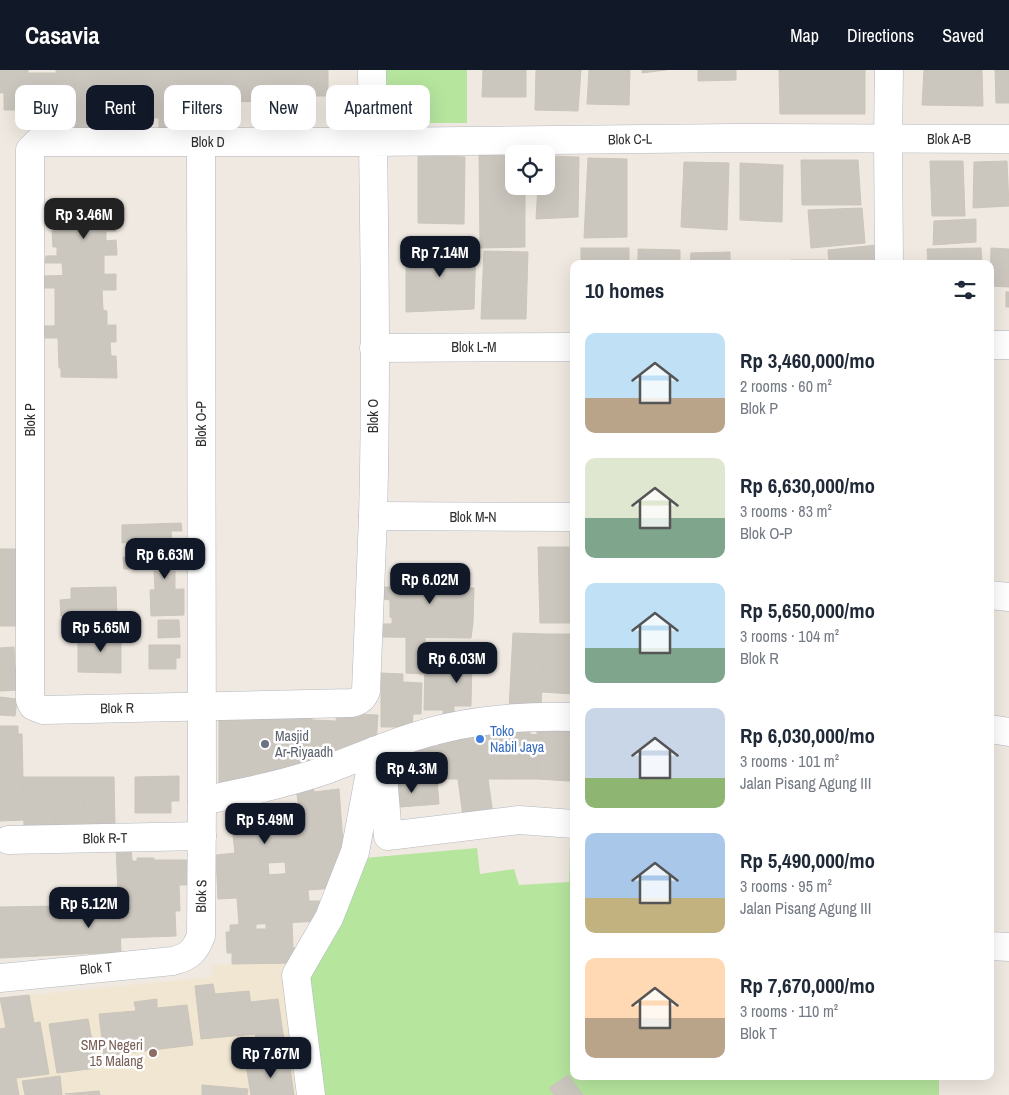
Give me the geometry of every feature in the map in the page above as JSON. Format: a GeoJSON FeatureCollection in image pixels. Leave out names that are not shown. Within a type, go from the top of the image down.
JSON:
{"type":"FeatureCollection","features":[{"type":"Feature","properties":{"kind":"street","name":"Blok O"},"geometry":{"type":"LineString","coordinates":[[366,691],[373,516],[372,70]]}},
{"type":"Feature","properties":{"kind":"street"},"geometry":{"type":"LineString","coordinates":[[889,70],[889,260]]}},
{"type":"Feature","properties":{"kind":"street","name":"Blok C-L"},"geometry":{"type":"LineString","coordinates":[[373,142],[658,138],[888,140]]}},
{"type":"Feature","properties":{"kind":"street","name":"Blok A-B"},"geometry":{"type":"LineString","coordinates":[[888,140],[1009,139]]}},
{"type":"Feature","properties":{"kind":"street","name":"Blok D"},"geometry":{"type":"LineString","coordinates":[[43,141],[373,142]]}},
{"type":"Feature","properties":{"kind":"street","name":"Blok P"},"geometry":{"type":"LineString","coordinates":[[34,706],[30,700],[30,150],[34,144],[43,141]]}},
{"type":"Feature","properties":{"kind":"street","name":"Blok O-P"},"geometry":{"type":"LineString","coordinates":[[201,142],[202,801]]}},
{"type":"Feature","properties":{"kind":"street"},"geometry":{"type":"LineString","coordinates":[[994,346],[1009,346]]}},
{"type":"Feature","properties":{"kind":"street","name":"Blok L-M"},"geometry":{"type":"LineString","coordinates":[[374,348],[570,347]]}},
{"type":"Feature","properties":{"kind":"street","name":"Blok M-N"},"geometry":{"type":"LineString","coordinates":[[373,516],[570,516]]}},
{"type":"Feature","properties":{"kind":"street"},"geometry":{"type":"LineString","coordinates":[[994,595],[1009,597]]}},
{"type":"Feature","properties":{"kind":"street","name":"Blok R"},"geometry":{"type":"LineString","coordinates":[[34,706],[43,710],[352,703],[360,701],[366,691]]}},
{"type":"Feature","properties":{"kind":"street"},"geometry":{"type":"LineString","coordinates":[[202,801],[316,773],[423,734],[462,724],[537,716],[570,717]]}},
{"type":"Feature","properties":{"kind":"street"},"geometry":{"type":"LineString","coordinates":[[994,730],[1009,732]]}},
{"type":"Feature","properties":{"kind":"street"},"geometry":{"type":"LineString","coordinates":[[377,750],[388,836],[519,820],[570,824]]}},
{"type":"Feature","properties":{"kind":"street"},"geometry":{"type":"LineString","coordinates":[[311,1095],[296,975],[329,918],[355,852],[377,750]]}},
{"type":"Feature","properties":{"kind":"street","name":"Blok S"},"geometry":{"type":"LineString","coordinates":[[191,954],[201,936],[202,801]]}},
{"type":"Feature","properties":{"kind":"street","name":"Blok R-T"},"geometry":{"type":"LineString","coordinates":[[8,840],[202,836]]}},
{"type":"Feature","properties":{"kind":"street"},"geometry":{"type":"LineString","coordinates":[[994,946],[1009,947]]}},
{"type":"Feature","properties":{"kind":"street","name":"Blok T"},"geometry":{"type":"LineString","coordinates":[[0,978],[173,961],[191,954]]}},
{"type":"Feature","properties":{"kind":"shaded area","name":"SMP Negeri 15 Malang"},"geometry":{"type":"Polygon","coordinates":[[[285,963],[301,1095],[0,1095],[0,998],[212,977],[211,965],[285,963]]]}},
{"type":"Feature","properties":{"kind":"green space"},"geometry":{"type":"Polygon","coordinates":[[[386,70],[467,70],[467,123],[430,123],[430,85],[386,85],[386,70]]]}},
{"type":"Feature","properties":{"kind":"green space"},"geometry":{"type":"Polygon","coordinates":[[[570,842],[570,1080],[939,1080],[939,1095],[322,1095],[307,976],[365,858],[477,848],[480,874],[514,869],[519,885],[569,882],[570,842]]]}},
{"type":"Feature","properties":{"kind":"building"},"geometry":{"type":"Polygon","coordinates":[[[0,70],[4,70],[4,93],[0,93],[0,70]]]}},
{"type":"Feature","properties":{"kind":"building"},"geometry":{"type":"Polygon","coordinates":[[[4,70],[28,70],[28,73],[56,73],[56,70],[75,70],[75,85],[15,85],[15,110],[4,110],[4,70]]]}},
{"type":"Feature","properties":{"kind":"building"},"geometry":{"type":"Polygon","coordinates":[[[75,70],[126,70],[126,85],[86,85],[86,130],[90,130],[90,133],[75,133],[75,70]]]}},
{"type":"Feature","properties":{"kind":"building"},"geometry":{"type":"Polygon","coordinates":[[[126,70],[177,70],[177,85],[164,85],[164,128],[159,128],[159,118],[154,118],[154,85],[126,85],[126,70]]]}},
{"type":"Feature","properties":{"kind":"building"},"geometry":{"type":"Polygon","coordinates":[[[177,70],[328,70],[326,96],[316,96],[316,85],[251,85],[251,101],[241,102],[241,85],[177,85],[177,70]]]}},
{"type":"Feature","properties":{"kind":"building"},"geometry":{"type":"Polygon","coordinates":[[[483,70],[526,70],[526,97],[482,97],[483,70]]]}},
{"type":"Feature","properties":{"kind":"building"},"geometry":{"type":"Polygon","coordinates":[[[536,70],[581,70],[578,111],[535,110],[536,70]]]}},
{"type":"Feature","properties":{"kind":"building"},"geometry":{"type":"Polygon","coordinates":[[[589,70],[630,70],[629,105],[587,104],[589,70]]]}},
{"type":"Feature","properties":{"kind":"building"},"geometry":{"type":"Polygon","coordinates":[[[642,70],[666,70],[642,73],[642,70]]]}},
{"type":"Feature","properties":{"kind":"building"},"geometry":{"type":"Polygon","coordinates":[[[698,70],[736,70],[736,80],[698,81],[698,70]]]}},
{"type":"Feature","properties":{"kind":"building"},"geometry":{"type":"Polygon","coordinates":[[[779,70],[865,70],[865,114],[780,114],[779,70]]]}},
{"type":"Feature","properties":{"kind":"building"},"geometry":{"type":"Polygon","coordinates":[[[924,70],[982,70],[983,106],[922,105],[924,70]]]}},
{"type":"Feature","properties":{"kind":"building"},"geometry":{"type":"Polygon","coordinates":[[[995,70],[1009,70],[1009,103],[996,103],[995,70]]]}},
{"type":"Feature","properties":{"kind":"building"},"geometry":{"type":"Polygon","coordinates":[[[418,155],[465,157],[464,224],[418,223],[418,155]]]}},
{"type":"Feature","properties":{"kind":"building"},"geometry":{"type":"Polygon","coordinates":[[[479,155],[505,155],[505,195],[525,195],[525,247],[480,248],[479,155]]]}},
{"type":"Feature","properties":{"kind":"building"},"geometry":{"type":"Polygon","coordinates":[[[555,156],[579,157],[578,217],[536,219],[537,195],[555,195],[555,156]]]}},
{"type":"Feature","properties":{"kind":"building"},"geometry":{"type":"Polygon","coordinates":[[[588,158],[627,159],[627,237],[584,238],[588,158]]]}},
{"type":"Feature","properties":{"kind":"building"},"geometry":{"type":"Polygon","coordinates":[[[801,160],[858,160],[861,205],[802,205],[801,160]]]}},
{"type":"Feature","properties":{"kind":"building"},"geometry":{"type":"Polygon","coordinates":[[[930,161],[963,161],[965,216],[932,216],[930,161]]]}},
{"type":"Feature","properties":{"kind":"building"},"geometry":{"type":"Polygon","coordinates":[[[1007,161],[1009,206],[973,208],[974,162],[1007,161]]]}},
{"type":"Feature","properties":{"kind":"building"},"geometry":{"type":"Polygon","coordinates":[[[684,162],[729,163],[727,230],[681,227],[684,162]]]}},
{"type":"Feature","properties":{"kind":"building"},"geometry":{"type":"Polygon","coordinates":[[[740,163],[783,165],[782,222],[740,220],[740,163]]]}},
{"type":"Feature","properties":{"kind":"building"},"geometry":{"type":"Polygon","coordinates":[[[862,208],[865,243],[811,248],[808,210],[862,208]]]}},
{"type":"Feature","properties":{"kind":"building"},"geometry":{"type":"Polygon","coordinates":[[[976,219],[976,242],[933,245],[934,221],[976,219]]]}},
{"type":"Feature","properties":{"kind":"building"},"geometry":{"type":"Polygon","coordinates":[[[60,224],[116,224],[116,231],[106,231],[106,241],[116,240],[117,255],[57,256],[57,247],[53,247],[52,231],[59,231],[60,224]]]}},
{"type":"Feature","properties":{"kind":"building"},"geometry":{"type":"Polygon","coordinates":[[[877,245],[878,260],[829,260],[828,250],[877,245]]]}},
{"type":"Feature","properties":{"kind":"building"},"geometry":{"type":"Polygon","coordinates":[[[476,246],[474,309],[406,312],[406,247],[476,246]]]}},
{"type":"Feature","properties":{"kind":"building"},"geometry":{"type":"Polygon","coordinates":[[[581,248],[629,248],[629,260],[581,260],[581,248]]]}},
{"type":"Feature","properties":{"kind":"building"},"geometry":{"type":"Polygon","coordinates":[[[981,248],[982,260],[928,260],[927,249],[981,248]]]}},
{"type":"Feature","properties":{"kind":"building"},"geometry":{"type":"Polygon","coordinates":[[[991,248],[1009,249],[1009,287],[994,286],[994,260],[991,260],[991,248]]]}},
{"type":"Feature","properties":{"kind":"building"},"geometry":{"type":"Polygon","coordinates":[[[638,249],[680,250],[680,260],[638,260],[638,249]]]}},
{"type":"Feature","properties":{"kind":"building"},"geometry":{"type":"Polygon","coordinates":[[[484,251],[528,252],[526,319],[481,319],[484,251]]]}},
{"type":"Feature","properties":{"kind":"building"},"geometry":{"type":"Polygon","coordinates":[[[730,252],[730,260],[690,260],[691,253],[730,252]]]}},
{"type":"Feature","properties":{"kind":"building"},"geometry":{"type":"Polygon","coordinates":[[[104,255],[104,275],[63,275],[62,263],[45,263],[46,256],[104,255]]]}},
{"type":"Feature","properties":{"kind":"building"},"geometry":{"type":"Polygon","coordinates":[[[116,274],[116,290],[102,290],[103,310],[107,311],[107,325],[55,326],[55,288],[44,288],[43,276],[116,274]]]}},
{"type":"Feature","properties":{"kind":"building"},"geometry":{"type":"Polygon","coordinates":[[[1006,292],[1009,292],[1009,307],[1006,307],[1006,292]]]}},
{"type":"Feature","properties":{"kind":"building"},"geometry":{"type":"Polygon","coordinates":[[[116,325],[116,342],[110,342],[111,356],[116,356],[117,378],[61,377],[58,338],[45,338],[44,326],[116,325]]]}},
{"type":"Feature","properties":{"kind":"building"},"geometry":{"type":"Polygon","coordinates":[[[181,523],[182,531],[171,531],[172,545],[182,545],[183,567],[124,569],[123,557],[131,557],[130,542],[122,543],[122,525],[181,523]]]}},
{"type":"Feature","properties":{"kind":"building"},"geometry":{"type":"Polygon","coordinates":[[[538,547],[570,547],[570,623],[540,623],[538,547]]]}},
{"type":"Feature","properties":{"kind":"building"},"geometry":{"type":"Polygon","coordinates":[[[0,549],[18,549],[18,576],[0,576],[0,549]]]}},
{"type":"Feature","properties":{"kind":"building"},"geometry":{"type":"Polygon","coordinates":[[[154,571],[175,571],[175,590],[155,590],[154,571]]]}},
{"type":"Feature","properties":{"kind":"building"},"geometry":{"type":"Polygon","coordinates":[[[0,576],[18,576],[18,603],[0,603],[0,576]]]}},
{"type":"Feature","properties":{"kind":"building"},"geometry":{"type":"Polygon","coordinates":[[[116,587],[117,620],[72,621],[72,616],[61,616],[60,600],[71,599],[71,588],[116,587]]]}},
{"type":"Feature","properties":{"kind":"building"},"geometry":{"type":"Polygon","coordinates":[[[384,587],[474,588],[473,623],[392,624],[390,600],[383,599],[384,587]]]}},
{"type":"Feature","properties":{"kind":"building"},"geometry":{"type":"Polygon","coordinates":[[[184,589],[184,615],[151,616],[150,590],[184,589]]]}},
{"type":"Feature","properties":{"kind":"building"},"geometry":{"type":"Polygon","coordinates":[[[0,603],[18,603],[18,626],[0,626],[0,603]]]}},
{"type":"Feature","properties":{"kind":"building"},"geometry":{"type":"Polygon","coordinates":[[[158,620],[179,620],[180,637],[158,638],[158,620]]]}},
{"type":"Feature","properties":{"kind":"building"},"geometry":{"type":"Polygon","coordinates":[[[473,623],[471,638],[382,637],[383,624],[473,623]]]}},
{"type":"Feature","properties":{"kind":"building"},"geometry":{"type":"Polygon","coordinates":[[[109,626],[121,626],[121,673],[78,672],[78,639],[109,639],[109,626]]]}},
{"type":"Feature","properties":{"kind":"building"},"geometry":{"type":"Polygon","coordinates":[[[513,633],[544,634],[541,706],[509,709],[513,633]]]}},
{"type":"Feature","properties":{"kind":"building"},"geometry":{"type":"Polygon","coordinates":[[[544,634],[570,634],[570,694],[542,692],[544,634]]]}},
{"type":"Feature","properties":{"kind":"building"},"geometry":{"type":"Polygon","coordinates":[[[406,637],[425,637],[425,674],[406,673],[406,637]]]}},
{"type":"Feature","properties":{"kind":"building"},"geometry":{"type":"Polygon","coordinates":[[[149,645],[180,645],[180,658],[176,658],[176,669],[149,669],[149,645]]]}},
{"type":"Feature","properties":{"kind":"building"},"geometry":{"type":"Polygon","coordinates":[[[14,647],[15,668],[19,667],[20,690],[0,691],[0,648],[14,647]]]}},
{"type":"Feature","properties":{"kind":"building"},"geometry":{"type":"Polygon","coordinates":[[[444,656],[472,657],[471,706],[454,706],[454,716],[443,717],[444,656]]]}},
{"type":"Feature","properties":{"kind":"building"},"geometry":{"type":"Polygon","coordinates":[[[425,665],[444,665],[443,710],[424,710],[425,665]]]}},
{"type":"Feature","properties":{"kind":"building"},"geometry":{"type":"Polygon","coordinates":[[[381,673],[403,674],[402,727],[381,727],[381,673]]]}},
{"type":"Feature","properties":{"kind":"building"},"geometry":{"type":"Polygon","coordinates":[[[403,682],[422,683],[421,714],[413,714],[412,727],[402,727],[403,682]]]}},
{"type":"Feature","properties":{"kind":"building"},"geometry":{"type":"Polygon","coordinates":[[[0,697],[17,699],[15,716],[0,715],[0,697]]]}},
{"type":"Feature","properties":{"kind":"building"},"geometry":{"type":"Polygon","coordinates":[[[336,714],[352,714],[351,733],[337,734],[336,714]]]}},
{"type":"Feature","properties":{"kind":"building"},"geometry":{"type":"Polygon","coordinates":[[[352,714],[378,715],[376,744],[312,768],[312,720],[336,721],[337,734],[351,733],[352,714]]]}},
{"type":"Feature","properties":{"kind":"building","name":"Masjid Ar-Riyaadh"},"geometry":{"type":"Polygon","coordinates":[[[312,715],[312,768],[219,784],[219,718],[312,715]]]}},
{"type":"Feature","properties":{"kind":"building"},"geometry":{"type":"Polygon","coordinates":[[[0,726],[18,726],[18,734],[22,734],[23,777],[0,777],[0,726]]]}},
{"type":"Feature","properties":{"kind":"building"},"geometry":{"type":"Polygon","coordinates":[[[537,727],[568,727],[569,781],[537,779],[537,727]]]}},
{"type":"Feature","properties":{"kind":"building"},"geometry":{"type":"Polygon","coordinates":[[[568,727],[570,727],[570,781],[568,727]]]}},
{"type":"Feature","properties":{"kind":"building"},"geometry":{"type":"Polygon","coordinates":[[[507,731],[507,779],[477,779],[473,732],[507,731]]]}},
{"type":"Feature","properties":{"kind":"building"},"geometry":{"type":"Polygon","coordinates":[[[514,731],[530,732],[530,734],[537,735],[537,779],[507,779],[507,733],[513,733],[514,731]]]}},
{"type":"Feature","properties":{"kind":"building"},"geometry":{"type":"Polygon","coordinates":[[[473,732],[477,779],[441,779],[438,740],[473,732]]]}},
{"type":"Feature","properties":{"kind":"building"},"geometry":{"type":"Polygon","coordinates":[[[431,745],[438,746],[441,779],[386,783],[394,753],[431,745]]]}},
{"type":"Feature","properties":{"kind":"building"},"geometry":{"type":"Polygon","coordinates":[[[179,776],[179,801],[171,801],[171,813],[135,813],[135,777],[179,776]]]}},
{"type":"Feature","properties":{"kind":"building"},"geometry":{"type":"Polygon","coordinates":[[[0,777],[23,777],[24,820],[0,821],[0,777]]]}},
{"type":"Feature","properties":{"kind":"building"},"geometry":{"type":"Polygon","coordinates":[[[23,777],[54,777],[55,828],[24,829],[23,777]]]}},
{"type":"Feature","properties":{"kind":"building"},"geometry":{"type":"Polygon","coordinates":[[[54,777],[83,777],[85,828],[55,828],[54,777]]]}},
{"type":"Feature","properties":{"kind":"building"},"geometry":{"type":"Polygon","coordinates":[[[83,777],[114,777],[115,826],[85,828],[83,777]]]}},
{"type":"Feature","properties":{"kind":"building"},"geometry":{"type":"Polygon","coordinates":[[[437,779],[439,804],[387,808],[386,783],[437,779]]]}},
{"type":"Feature","properties":{"kind":"building"},"geometry":{"type":"Polygon","coordinates":[[[458,779],[488,779],[494,821],[464,824],[458,779]]]}},
{"type":"Feature","properties":{"kind":"building"},"geometry":{"type":"Polygon","coordinates":[[[313,783],[314,792],[339,789],[345,870],[310,873],[296,789],[313,783]]]}},
{"type":"Feature","properties":{"kind":"building"},"geometry":{"type":"Polygon","coordinates":[[[299,807],[310,873],[286,874],[285,862],[268,863],[269,875],[217,878],[216,855],[235,853],[231,817],[299,807]]]}},
{"type":"Feature","properties":{"kind":"building"},"geometry":{"type":"Polygon","coordinates":[[[131,845],[132,861],[137,861],[137,858],[189,860],[190,885],[179,885],[180,911],[175,911],[176,936],[120,938],[116,846],[131,845]]]}},
{"type":"Feature","properties":{"kind":"building"},"geometry":{"type":"Polygon","coordinates":[[[345,870],[336,888],[308,890],[309,901],[331,901],[323,921],[239,925],[237,898],[218,899],[217,878],[345,870]]]}},
{"type":"Feature","properties":{"kind":"building"},"geometry":{"type":"Polygon","coordinates":[[[119,904],[121,952],[59,955],[58,906],[119,904]]]}},
{"type":"Feature","properties":{"kind":"building"},"geometry":{"type":"Polygon","coordinates":[[[58,906],[59,955],[0,958],[0,907],[58,906]]]}},
{"type":"Feature","properties":{"kind":"building"},"geometry":{"type":"Polygon","coordinates":[[[292,922],[293,948],[301,948],[297,963],[232,964],[232,953],[227,953],[226,932],[230,932],[230,925],[256,924],[256,929],[266,929],[266,923],[292,922]]]}},
{"type":"Feature","properties":{"kind":"building"},"geometry":{"type":"Polygon","coordinates":[[[213,984],[215,994],[249,991],[255,1034],[201,1039],[195,986],[213,984]]]}},
{"type":"Feature","properties":{"kind":"building"},"geometry":{"type":"Polygon","coordinates":[[[29,995],[34,1023],[40,1022],[49,1074],[16,1078],[0,998],[29,995]]]}},
{"type":"Feature","properties":{"kind":"building"},"geometry":{"type":"Polygon","coordinates":[[[157,999],[157,1008],[187,1005],[193,1045],[104,1056],[99,1014],[136,1011],[134,1002],[157,999]]]}},
{"type":"Feature","properties":{"kind":"building"},"geometry":{"type":"Polygon","coordinates":[[[278,999],[285,1047],[258,1051],[250,1002],[278,999]]]}},
{"type":"Feature","properties":{"kind":"building"},"geometry":{"type":"Polygon","coordinates":[[[88,1019],[97,1068],[57,1073],[49,1024],[88,1019]]]}},
{"type":"Feature","properties":{"kind":"building"},"geometry":{"type":"Polygon","coordinates":[[[5,1028],[19,1095],[0,1095],[0,1029],[5,1028]]]}},
{"type":"Feature","properties":{"kind":"building"},"geometry":{"type":"Polygon","coordinates":[[[289,1060],[294,1095],[251,1095],[246,1065],[289,1060]]]}},
{"type":"Feature","properties":{"kind":"building"},"geometry":{"type":"Polygon","coordinates":[[[568,1075],[583,1095],[554,1095],[549,1088],[568,1075]]]}},
{"type":"Feature","properties":{"kind":"building"},"geometry":{"type":"Polygon","coordinates":[[[60,1076],[62,1095],[25,1095],[22,1081],[60,1076]]]}},
{"type":"Feature","properties":{"kind":"building"},"geometry":{"type":"Polygon","coordinates":[[[202,1085],[248,1089],[247,1095],[202,1095],[202,1085]]]}},
{"type":"Feature","properties":{"kind":"building"},"geometry":{"type":"Polygon","coordinates":[[[99,1091],[100,1095],[65,1094],[99,1091]]]}},
{"type":"Feature","properties":{"kind":"place","name":"Toko Nabil Jaya"},"geometry":{"type":"Point","coordinates":[480,739]}},
{"type":"Feature","properties":{"kind":"place","name":"Masjid Ar-Riyaadh"},"geometry":{"type":"Point","coordinates":[265,744]}},
{"type":"Feature","properties":{"kind":"place","name":"SMP Negeri 15 Malang"},"geometry":{"type":"Point","coordinates":[153,1053]}}]}
